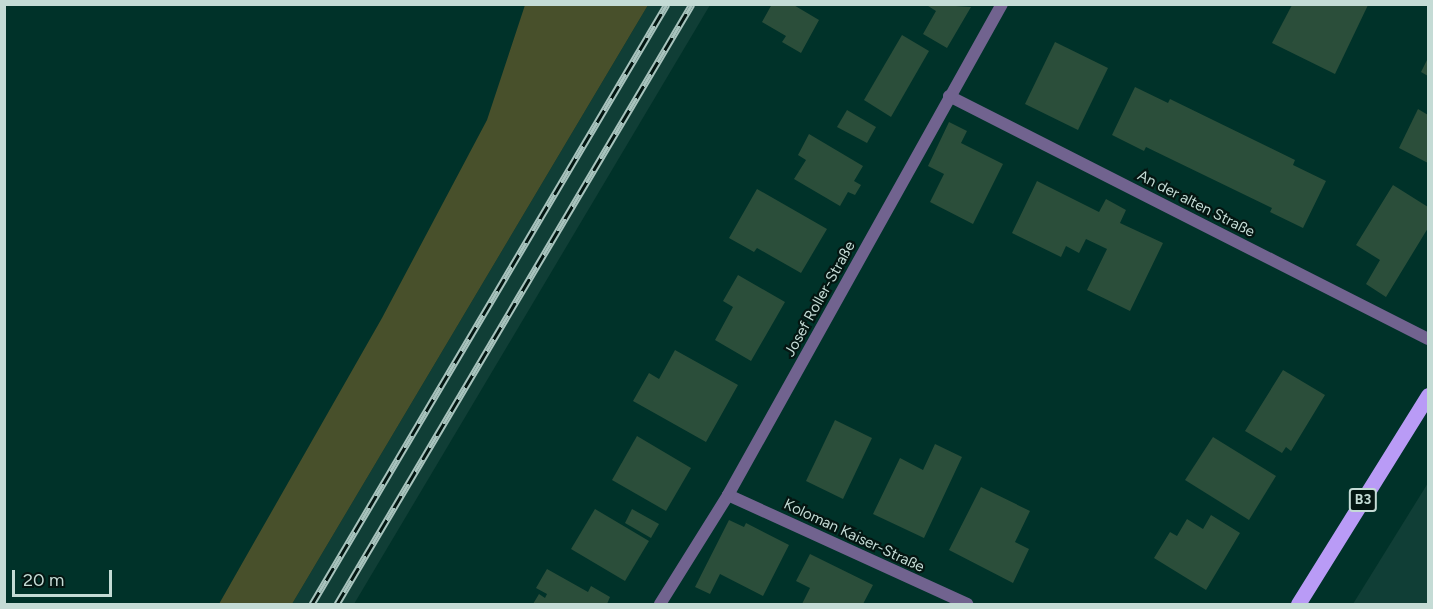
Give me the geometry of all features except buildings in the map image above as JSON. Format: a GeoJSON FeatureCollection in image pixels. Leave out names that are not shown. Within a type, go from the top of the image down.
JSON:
{"type":"FeatureCollection","features":[{"type":"Feature","properties":{"kind":"main road","name":"B3"},"geometry":{"type":"LineString","coordinates":[[1298,604],[1428,395]]}},
{"type":"Feature","properties":{"kind":"street","name":"Josef Roller-Straße"},"geometry":{"type":"LineString","coordinates":[[660,604],[728,495],[1002,4]]}},
{"type":"Feature","properties":{"kind":"street","name":"An der alten Straße"},"geometry":{"type":"LineString","coordinates":[[950,96],[1428,339]]}},
{"type":"Feature","properties":{"kind":"street","name":"Koloman Kaiser-Straße"},"geometry":{"type":"LineString","coordinates":[[728,495],[967,604]]}},
{"type":"Feature","properties":{"kind":"shaded area"},"geometry":{"type":"Polygon","coordinates":[[[648,5],[710,5],[354,604],[292,604],[648,5]]]}},
{"type":"Feature","properties":{"kind":"shaded area"},"geometry":{"type":"Polygon","coordinates":[[[1428,483],[1428,604],[1353,604],[1428,483]]]}},
{"type":"Feature","properties":{"kind":"green space"},"geometry":{"type":"Polygon","coordinates":[[[525,5],[648,5],[292,604],[219,604],[382,318],[487,120],[525,5]]]}},
{"type":"Feature","properties":{"kind":"railway"},"geometry":{"type":"LineString","coordinates":[[312,604],[667,4]]}},
{"type":"Feature","properties":{"kind":"railway"},"geometry":{"type":"LineString","coordinates":[[337,604],[692,4]]}}]}
